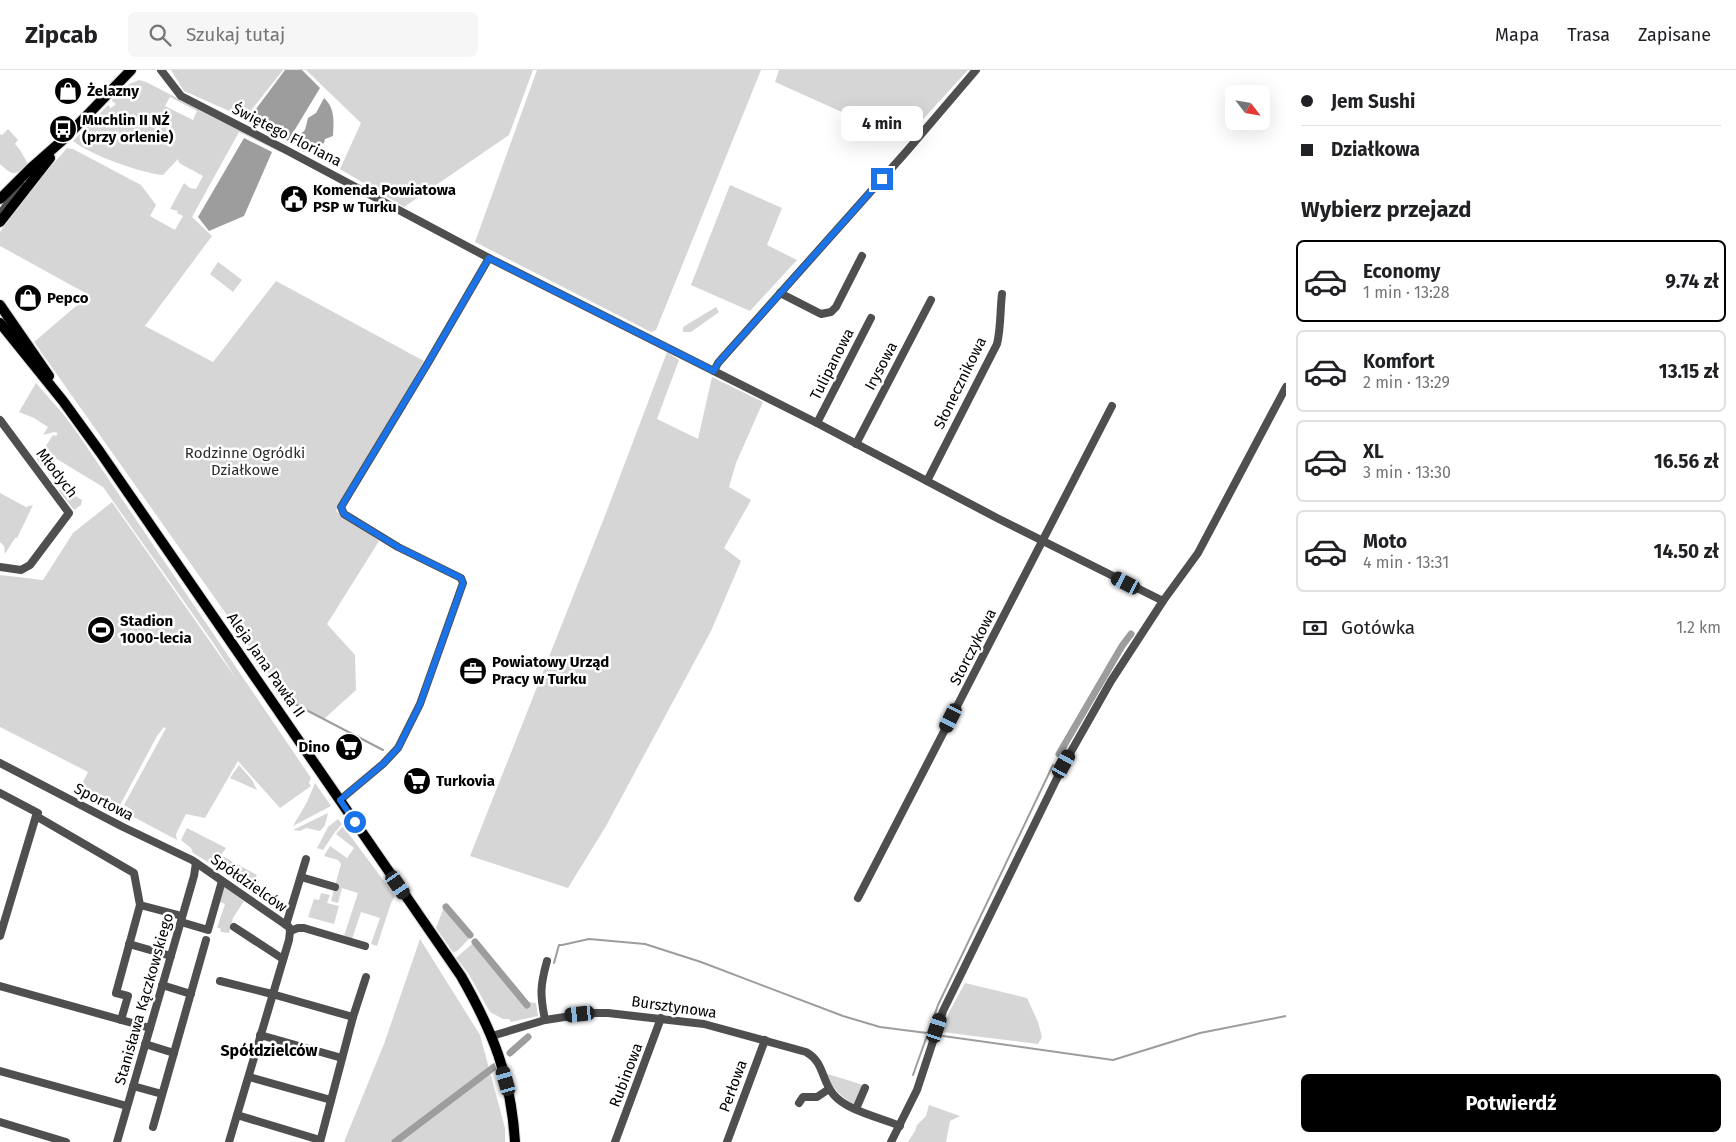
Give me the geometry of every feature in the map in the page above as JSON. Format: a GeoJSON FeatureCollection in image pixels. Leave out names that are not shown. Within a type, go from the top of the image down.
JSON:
{"type":"FeatureCollection","features":[{"type":"Feature","properties":{"kind":"main road"},"geometry":{"type":"LineString","coordinates":[[0,222],[66,138],[131,70]]}},
{"type":"Feature","properties":{"kind":"main road"},"geometry":{"type":"LineString","coordinates":[[0,199],[43,157],[66,138]]}},
{"type":"Feature","properties":{"kind":"main road","name":"Aleja Jana Pawła II"},"geometry":{"type":"LineString","coordinates":[[0,305],[33,347],[63,401]]}},
{"type":"Feature","properties":{"kind":"main road","name":"Aleja Jana Pawła II"},"geometry":{"type":"LineString","coordinates":[[0,323],[63,401],[100,452],[461,976],[492,1036],[510,1100],[515,1142]]}},
{"type":"Feature","properties":{"kind":"street","name":"Świętego Floriana"},"geometry":{"type":"LineString","coordinates":[[161,70],[181,96],[489,258],[817,423],[1042,541],[1163,601]]}},
{"type":"Feature","properties":{"kind":"street"},"geometry":{"type":"LineString","coordinates":[[710,369],[718,363],[913,145],[976,70]]}},
{"type":"Feature","properties":{"kind":"street"},"geometry":{"type":"LineString","coordinates":[[0,215],[14,195],[15,185],[26,187]]}},
{"type":"Feature","properties":{"kind":"street"},"geometry":{"type":"LineString","coordinates":[[780,293],[821,314],[827,314],[836,307],[862,256]]}},
{"type":"Feature","properties":{"kind":"street"},"geometry":{"type":"LineString","coordinates":[[340,800],[383,764],[398,748],[420,704],[463,583],[461,578],[398,547],[344,514],[341,507],[489,258]]}},
{"type":"Feature","properties":{"kind":"street","name":"Słonecznikowa"},"geometry":{"type":"LineString","coordinates":[[927,481],[997,344],[1000,330],[999,312],[1002,294]]}},
{"type":"Feature","properties":{"kind":"street","name":"Irysowa"},"geometry":{"type":"LineString","coordinates":[[856,444],[931,300]]}},
{"type":"Feature","properties":{"kind":"street","name":"Tulipanowa"},"geometry":{"type":"LineString","coordinates":[[817,423],[871,318]]}},
{"type":"Feature","properties":{"kind":"street"},"geometry":{"type":"LineString","coordinates":[[892,1142],[919,1085],[943,1012],[1064,764],[1116,674],[1163,601],[1198,553],[1286,387]]}},
{"type":"Feature","properties":{"kind":"street","name":"Storczykowa"},"geometry":{"type":"LineString","coordinates":[[858,898],[1112,406]]}},
{"type":"Feature","properties":{"kind":"street","name":"Młodych"},"geometry":{"type":"LineString","coordinates":[[0,420],[69,513],[30,565],[21,570],[0,567]]}},
{"type":"Feature","properties":{"kind":"street","name":"Sportowa"},"geometry":{"type":"LineString","coordinates":[[0,763],[196,863]]}},
{"type":"Feature","properties":{"kind":"street"},"geometry":{"type":"LineString","coordinates":[[0,793],[38,813],[0,936]]}},
{"type":"Feature","properties":{"kind":"street"},"geometry":{"type":"LineString","coordinates":[[35,818],[134,873],[140,904],[116,993],[128,996],[121,1020]]}},
{"type":"Feature","properties":{"kind":"street","name":"Spółdzielców"},"geometry":{"type":"LineString","coordinates":[[229,1142],[283,958],[288,928],[306,859]]}},
{"type":"Feature","properties":{"kind":"street","name":"Spółdzielców"},"geometry":{"type":"LineString","coordinates":[[196,863],[288,928],[304,928],[364,946]]}},
{"type":"Feature","properties":{"kind":"street","name":"Stanisława Kączkowskiego"},"geometry":{"type":"LineString","coordinates":[[117,1142],[182,919],[196,863]]}},
{"type":"Feature","properties":{"kind":"street"},"geometry":{"type":"LineString","coordinates":[[301,877],[335,887]]}},
{"type":"Feature","properties":{"kind":"street"},"geometry":{"type":"LineString","coordinates":[[140,904],[208,930],[222,881]]}},
{"type":"Feature","properties":{"kind":"street"},"geometry":{"type":"LineString","coordinates":[[234,926],[283,958]]}},
{"type":"Feature","properties":{"kind":"street"},"geometry":{"type":"LineString","coordinates":[[153,1127],[206,940]]}},
{"type":"Feature","properties":{"kind":"street"},"geometry":{"type":"LineString","coordinates":[[129,944],[171,956]]}},
{"type":"Feature","properties":{"kind":"street"},"geometry":{"type":"LineString","coordinates":[[546,1020],[540,993],[547,961]]}},
{"type":"Feature","properties":{"kind":"street"},"geometry":{"type":"LineString","coordinates":[[237,1115],[320,1141],[353,1017],[366,977]]}},
{"type":"Feature","properties":{"kind":"street"},"geometry":{"type":"LineString","coordinates":[[220,981],[353,1017]]}},
{"type":"Feature","properties":{"kind":"street"},"geometry":{"type":"LineString","coordinates":[[162,985],[191,994]]}},
{"type":"Feature","properties":{"kind":"street"},"geometry":{"type":"LineString","coordinates":[[0,986],[150,1028]]}},
{"type":"Feature","properties":{"kind":"street","name":"Bursztynowa"},"geometry":{"type":"LineString","coordinates":[[492,1036],[546,1020],[600,1013],[662,1018],[704,1024],[803,1051],[814,1057],[820,1065],[829,1089],[844,1104],[900,1126]]}},
{"type":"Feature","properties":{"kind":"street","name":"Rubinowa"},"geometry":{"type":"LineString","coordinates":[[615,1142],[662,1018]]}},
{"type":"Feature","properties":{"kind":"street"},"geometry":{"type":"LineString","coordinates":[[260,1036],[342,1058]]}},
{"type":"Feature","properties":{"kind":"street","name":"Perłowa"},"geometry":{"type":"LineString","coordinates":[[727,1142],[765,1040]]}},
{"type":"Feature","properties":{"kind":"street"},"geometry":{"type":"LineString","coordinates":[[145,1044],[174,1053]]}},
{"type":"Feature","properties":{"kind":"street"},"geometry":{"type":"LineString","coordinates":[[0,1071],[127,1106]]}},
{"type":"Feature","properties":{"kind":"street"},"geometry":{"type":"LineString","coordinates":[[248,1077],[331,1100]]}},
{"type":"Feature","properties":{"kind":"street"},"geometry":{"type":"LineString","coordinates":[[133,1086],[162,1094]]}},
{"type":"Feature","properties":{"kind":"street"},"geometry":{"type":"LineString","coordinates":[[856,1109],[865,1088]]}},
{"type":"Feature","properties":{"kind":"street"},"geometry":{"type":"LineString","coordinates":[[799,1103],[803,1097],[817,1097],[829,1089]]}},
{"type":"Feature","properties":{"kind":"street"},"geometry":{"type":"LineString","coordinates":[[0,1122],[46,1139],[66,1142]]}},
{"type":"Feature","properties":{"kind":"green space"},"geometry":{"type":"Polygon","coordinates":[[[171,70],[283,70],[245,118],[184,91],[171,70]]]}},
{"type":"Feature","properties":{"kind":"green space"},"geometry":{"type":"Polygon","coordinates":[[[306,70],[533,70],[509,135],[404,207],[340,169],[361,123],[306,70]]]}},
{"type":"Feature","properties":{"kind":"green space"},"geometry":{"type":"Polygon","coordinates":[[[537,70],[761,70],[656,330],[651,332],[475,242],[537,70]]]}},
{"type":"Feature","properties":{"kind":"green space"},"geometry":{"type":"Polygon","coordinates":[[[779,70],[968,70],[904,140],[775,82],[779,70]]]}},
{"type":"Feature","properties":{"kind":"green space","name":"Rodzinne Ogródki Działkowe"},"geometry":{"type":"Polygon","coordinates":[[[139,80],[146,82],[281,151],[239,132],[192,217],[212,236],[145,326],[213,362],[276,281],[424,361],[336,511],[379,541],[327,624],[355,655],[356,690],[324,719],[287,700],[34,342],[89,295],[0,246],[0,232],[33,187],[67,148],[73,149],[141,185],[156,205],[150,216],[175,230],[183,216],[177,213],[178,211],[170,209],[184,183],[190,188],[196,189],[203,176],[179,163],[178,159],[163,175],[153,174],[103,157],[73,141],[108,105],[111,108],[116,104],[112,100],[129,84],[139,80]],[[170,97],[165,106],[193,120],[197,111],[170,97]]]}},
{"type":"Feature","properties":{"kind":"green space"},"geometry":{"type":"Polygon","coordinates":[[[8,129],[18,140],[15,144],[28,164],[20,171],[14,173],[8,171],[0,164],[0,134],[2,135],[8,129]]]}},
{"type":"Feature","properties":{"kind":"green space"},"geometry":{"type":"Polygon","coordinates":[[[730,185],[782,208],[767,245],[797,260],[750,311],[691,285],[730,185]]]}},
{"type":"Feature","properties":{"kind":"green space"},"geometry":{"type":"Polygon","coordinates":[[[218,262],[242,280],[233,292],[210,274],[218,262]]]}},
{"type":"Feature","properties":{"kind":"green space"},"geometry":{"type":"Polygon","coordinates":[[[716,307],[719,312],[691,332],[683,332],[683,327],[716,307]]]}},
{"type":"Feature","properties":{"kind":"green space"},"geometry":{"type":"Polygon","coordinates":[[[667,352],[679,360],[657,419],[698,439],[712,377],[763,402],[736,463],[729,487],[751,500],[724,548],[741,561],[711,631],[606,826],[568,888],[470,856],[606,513],[667,352]]]}},
{"type":"Feature","properties":{"kind":"green space","name":"Stadion 1000-lecia"},"geometry":{"type":"Polygon","coordinates":[[[36,383],[78,434],[311,778],[309,783],[311,786],[280,808],[238,761],[205,818],[186,814],[176,834],[177,840],[128,814],[131,809],[124,805],[166,728],[164,727],[157,736],[120,805],[81,786],[88,772],[0,727],[0,575],[43,580],[73,533],[112,502],[237,680],[214,644],[103,487],[52,456],[49,456],[42,467],[37,459],[53,435],[56,436],[58,433],[54,432],[43,435],[48,427],[34,418],[19,412],[36,383]]]}},
{"type":"Feature","properties":{"kind":"green space"},"geometry":{"type":"Polygon","coordinates":[[[64,479],[68,480],[63,488],[82,500],[81,505],[74,510],[59,491],[64,479]]]}},
{"type":"Feature","properties":{"kind":"green space"},"geometry":{"type":"Polygon","coordinates":[[[0,493],[26,507],[33,505],[17,538],[15,538],[5,554],[4,546],[0,542],[0,493]]]}},
{"type":"Feature","properties":{"kind":"green space"},"geometry":{"type":"Polygon","coordinates":[[[239,765],[252,780],[257,790],[230,778],[239,765]]]}},
{"type":"Feature","properties":{"kind":"green space"},"geometry":{"type":"Polygon","coordinates":[[[315,783],[331,806],[293,826],[307,802],[315,783]]]}},
{"type":"Feature","properties":{"kind":"green space"},"geometry":{"type":"Polygon","coordinates":[[[328,813],[325,825],[320,831],[306,828],[300,831],[293,830],[328,813]]]}},
{"type":"Feature","properties":{"kind":"green space"},"geometry":{"type":"Polygon","coordinates":[[[338,819],[342,824],[323,850],[317,848],[328,827],[338,819]]]}},
{"type":"Feature","properties":{"kind":"green space"},"geometry":{"type":"Polygon","coordinates":[[[343,826],[395,896],[377,946],[371,944],[380,918],[361,912],[352,939],[344,936],[358,893],[342,888],[338,903],[331,901],[341,864],[338,860],[324,856],[330,846],[347,858],[354,848],[336,834],[343,826]]]}},
{"type":"Feature","properties":{"kind":"green space"},"geometry":{"type":"Polygon","coordinates":[[[187,828],[226,848],[221,855],[233,862],[226,873],[193,853],[191,848],[181,840],[187,828]]]}},
{"type":"Feature","properties":{"kind":"green space"},"geometry":{"type":"Polygon","coordinates":[[[237,864],[257,875],[250,888],[231,874],[237,864]]]}},
{"type":"Feature","properties":{"kind":"green space"},"geometry":{"type":"Polygon","coordinates":[[[224,887],[244,901],[233,918],[229,933],[221,932],[220,928],[217,928],[225,904],[220,902],[224,887]]]}},
{"type":"Feature","properties":{"kind":"green space"},"geometry":{"type":"Polygon","coordinates":[[[321,893],[330,895],[327,903],[339,906],[334,924],[308,917],[314,899],[319,900],[321,893]]]}},
{"type":"Feature","properties":{"kind":"green space"},"geometry":{"type":"Polygon","coordinates":[[[444,907],[469,939],[457,951],[453,952],[436,928],[444,907]]]}},
{"type":"Feature","properties":{"kind":"green space"},"geometry":{"type":"Polygon","coordinates":[[[420,939],[480,1035],[505,1128],[505,1142],[344,1142],[384,1044],[420,939]]]}},
{"type":"Feature","properties":{"kind":"green space"},"geometry":{"type":"Polygon","coordinates":[[[473,943],[523,999],[536,1003],[538,1016],[511,1022],[509,1019],[503,1019],[490,1012],[468,973],[456,958],[473,943]]]}},
{"type":"Feature","properties":{"kind":"green space"},"geometry":{"type":"Polygon","coordinates":[[[965,983],[1027,998],[1038,1022],[1042,1037],[1038,1044],[942,1032],[949,1012],[965,983]]]}},
{"type":"Feature","properties":{"kind":"green space"},"geometry":{"type":"Polygon","coordinates":[[[825,1073],[863,1085],[855,1105],[837,1092],[825,1073]]]}},
{"type":"Feature","properties":{"kind":"green space"},"geometry":{"type":"Polygon","coordinates":[[[929,1105],[960,1116],[950,1121],[946,1142],[908,1142],[917,1125],[926,1116],[929,1105]]]}},
{"type":"Feature","properties":{"kind":"shaded area"},"geometry":{"type":"Polygon","coordinates":[[[285,70],[302,70],[320,88],[288,141],[250,117],[285,70]]]}},
{"type":"Feature","properties":{"kind":"shaded area"},"geometry":{"type":"Polygon","coordinates":[[[324,98],[332,110],[333,136],[325,139],[324,143],[309,151],[303,152],[294,140],[305,130],[308,118],[316,113],[324,98]]]}},
{"type":"Feature","properties":{"kind":"shaded area"},"geometry":{"type":"Polygon","coordinates":[[[244,138],[272,152],[244,216],[209,231],[198,217],[244,138]]]}},
{"type":"Feature","properties":{"kind":"waterway"},"geometry":{"type":"LineString","coordinates":[[1059,754],[1122,646],[1131,634]]}},
{"type":"Feature","properties":{"kind":"waterway"},"geometry":{"type":"LineString","coordinates":[[289,701],[383,750]]}},
{"type":"Feature","properties":{"kind":"waterway"},"geometry":{"type":"LineString","coordinates":[[913,1075],[938,1005],[1053,765]]}},
{"type":"Feature","properties":{"kind":"waterway"},"geometry":{"type":"LineString","coordinates":[[446,907],[470,935]]}},
{"type":"Feature","properties":{"kind":"waterway"},"geometry":{"type":"LineString","coordinates":[[554,963],[559,945],[589,939],[645,944],[701,962],[843,1016],[880,1027],[927,1033]]}},
{"type":"Feature","properties":{"kind":"waterway"},"geometry":{"type":"LineString","coordinates":[[475,942],[527,1005]]}},
{"type":"Feature","properties":{"kind":"waterway"},"geometry":{"type":"LineString","coordinates":[[943,1036],[1113,1060],[1200,1033],[1286,1016]]}},
{"type":"Feature","properties":{"kind":"waterway"},"geometry":{"type":"LineString","coordinates":[[510,1053],[528,1037]]}},
{"type":"Feature","properties":{"kind":"waterway"},"geometry":{"type":"LineString","coordinates":[[395,1142],[494,1067]]}},
{"type":"Feature","properties":{"kind":"place","name":"Żelazny"},"geometry":{"type":"Point","coordinates":[68,91]}},
{"type":"Feature","properties":{"kind":"place","name":"Muchlin II NŹ (przy orlenie)"},"geometry":{"type":"Point","coordinates":[63,129]}},
{"type":"Feature","properties":{"kind":"place","name":"Komenda Powiatowa PSP w Turku"},"geometry":{"type":"Point","coordinates":[294,199]}},
{"type":"Feature","properties":{"kind":"place","name":"Pepco"},"geometry":{"type":"Point","coordinates":[28,298]}},
{"type":"Feature","properties":{"kind":"place","name":"Stadion 1000-lecia"},"geometry":{"type":"Point","coordinates":[101,630]}},
{"type":"Feature","properties":{"kind":"place","name":"Powiatowy Urząd Pracy w Turku"},"geometry":{"type":"Point","coordinates":[473,671]}},
{"type":"Feature","properties":{"kind":"place","name":"Dino"},"geometry":{"type":"Point","coordinates":[349,747]}},
{"type":"Feature","properties":{"kind":"place","name":"Turkovia"},"geometry":{"type":"Point","coordinates":[417,781]}},
{"type":"Feature","properties":{"kind":"district","name":"Spółdzielców"},"geometry":{"type":"Point","coordinates":[269,1050]}},
{"type":"Feature","properties":{"kind":"route"},"geometry":{"type":"LineString","coordinates":[[355,822],[340,800],[391,756],[410,727],[463,583],[461,578],[398,547],[344,514],[341,507],[489,258],[714,371],[718,363],[882,179]]}}]}
